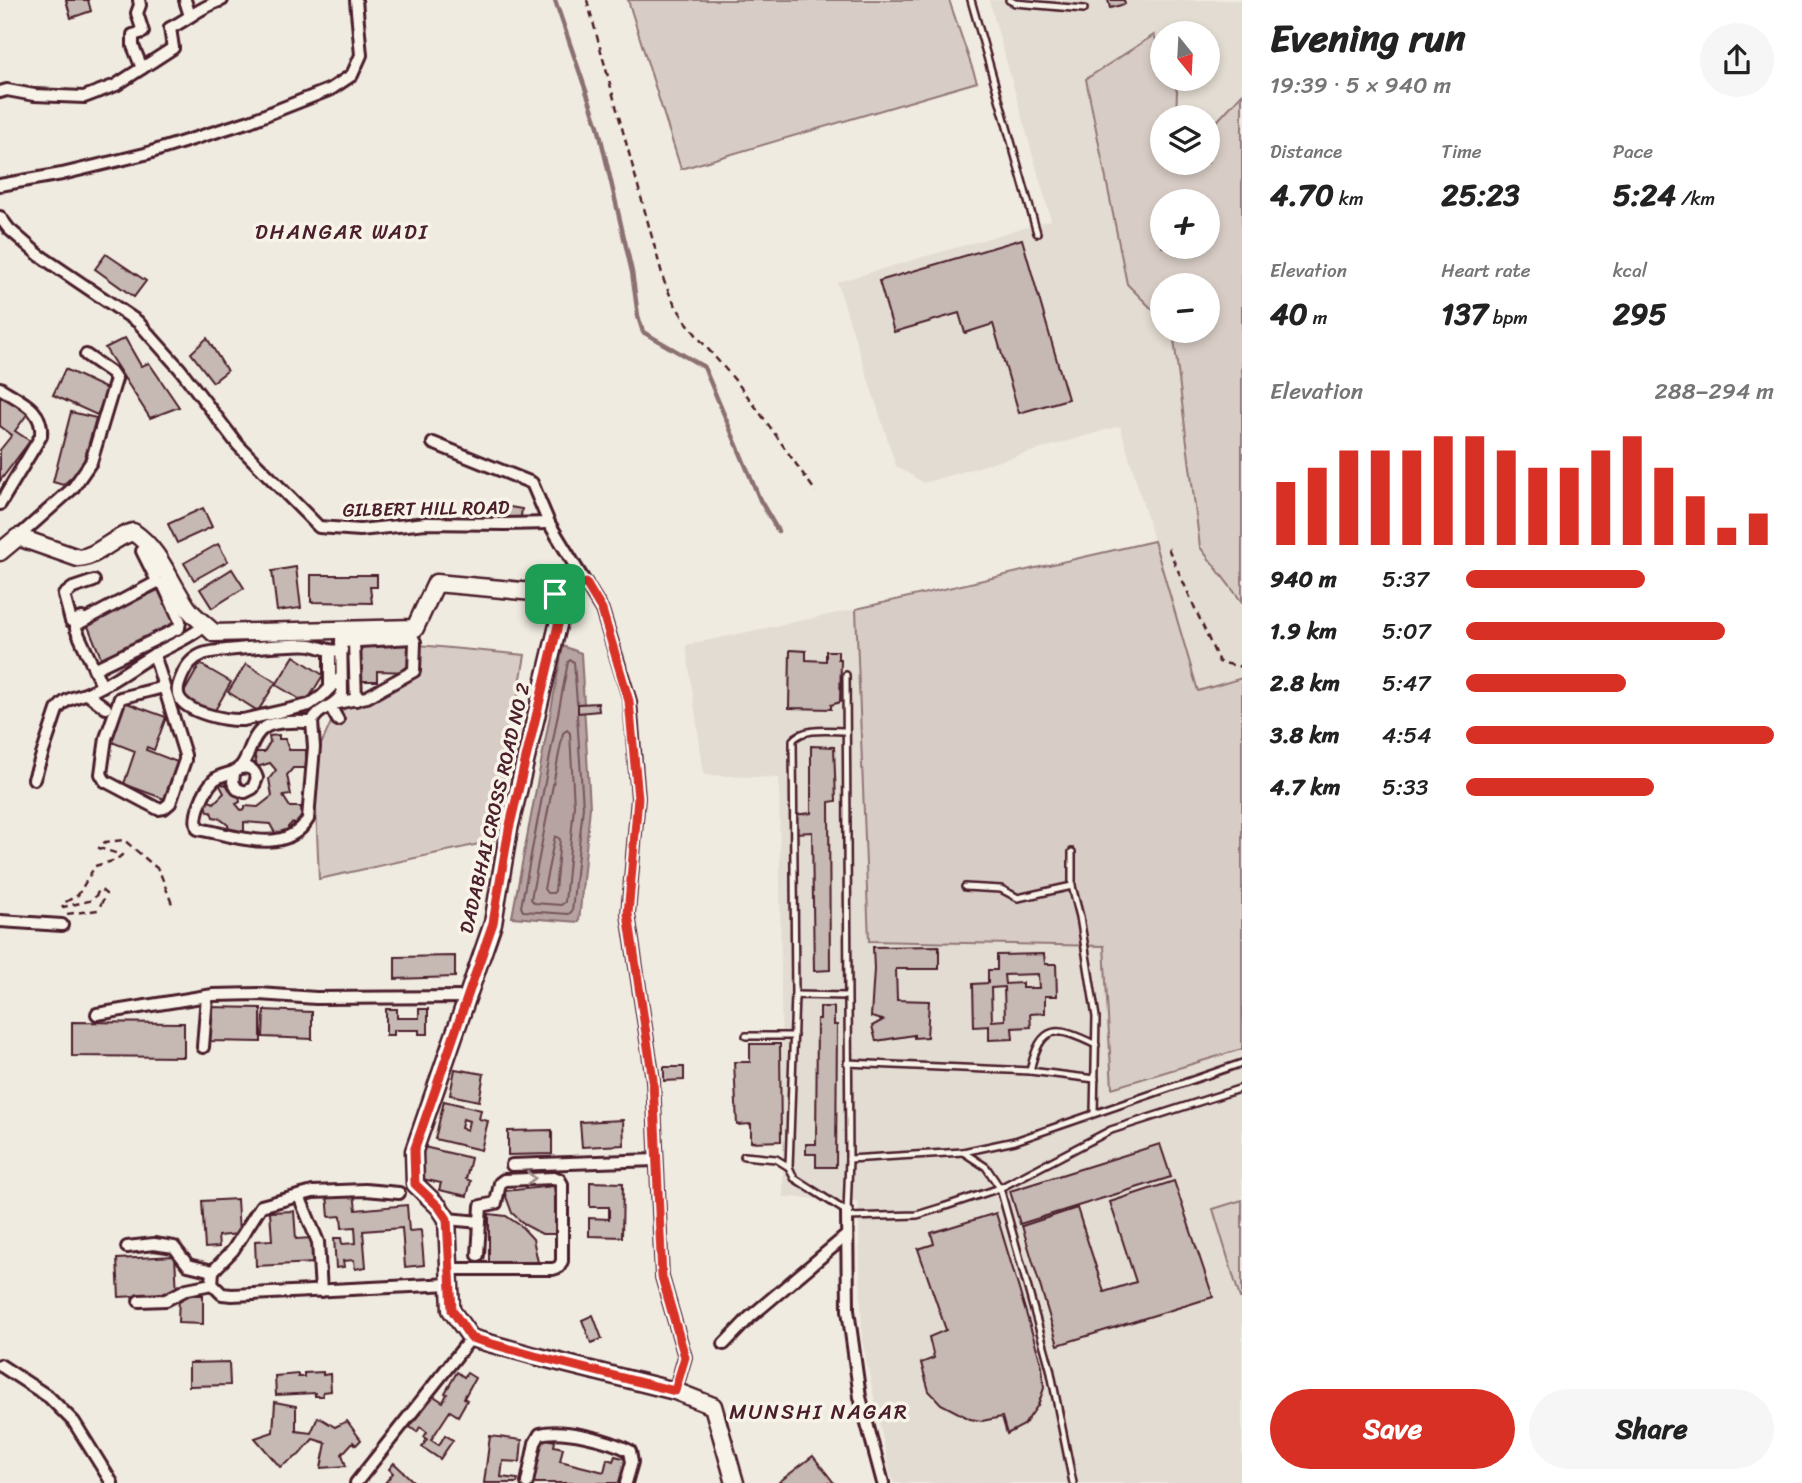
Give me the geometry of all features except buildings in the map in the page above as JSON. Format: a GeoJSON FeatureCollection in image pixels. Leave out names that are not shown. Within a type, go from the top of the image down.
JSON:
{"type":"FeatureCollection","features":[{"type":"Feature","properties":{"kind":"street"},"geometry":{"type":"LineString","coordinates":[[138,0],[140,5],[137,13],[143,32],[133,35],[133,46],[142,68]]}},
{"type":"Feature","properties":{"kind":"street"},"geometry":{"type":"LineString","coordinates":[[185,0],[190,16]]}},
{"type":"Feature","properties":{"kind":"street"},"geometry":{"type":"LineString","coordinates":[[0,92],[7,90],[34,95],[84,97],[116,85],[173,48],[170,28],[201,6],[222,0]]}},
{"type":"Feature","properties":{"kind":"street"},"geometry":{"type":"LineString","coordinates":[[0,185],[62,174],[145,154],[250,121],[331,89],[352,75],[361,55],[356,0]]}},
{"type":"Feature","properties":{"kind":"street","name":"GILBERT HILL ROAD"},"geometry":{"type":"LineString","coordinates":[[0,217],[9,229],[39,255],[138,322],[180,369],[238,445],[319,527],[360,530],[426,523],[549,523]]}},
{"type":"Feature","properties":{"kind":"street"},"geometry":{"type":"LineString","coordinates":[[0,552],[73,488],[94,457],[116,380],[112,373],[86,355]]}},
{"type":"Feature","properties":{"kind":"street"},"geometry":{"type":"LineString","coordinates":[[0,388],[35,411],[42,429],[41,436],[0,505]]}},
{"type":"Feature","properties":{"kind":"street"},"geometry":{"type":"LineString","coordinates":[[433,443],[532,483],[549,523],[602,610],[629,701],[638,798],[628,914],[653,1080],[662,1277],[685,1357],[675,1391]]}},
{"type":"Feature","properties":{"kind":"street"},"geometry":{"type":"LineString","coordinates":[[18,537],[78,558],[88,558],[120,535],[133,532],[145,540],[162,576]]}},
{"type":"Feature","properties":{"kind":"street"},"geometry":{"type":"LineString","coordinates":[[142,551],[188,608],[214,634],[339,647],[354,641],[413,638],[415,642],[414,672],[367,697],[334,704],[315,715],[312,722],[314,747],[307,819],[303,826],[289,838],[272,842],[198,829],[194,822],[195,815],[211,785],[216,779],[237,771],[259,730],[268,725],[312,722]]}},
{"type":"Feature","properties":{"kind":"street"},"geometry":{"type":"LineString","coordinates":[[94,581],[64,594],[72,622],[162,576]]}},
{"type":"Feature","properties":{"kind":"street"},"geometry":{"type":"LineString","coordinates":[[94,669],[179,628],[180,621],[163,584],[157,582],[76,625],[94,669],[102,686]]}},
{"type":"Feature","properties":{"kind":"street"},"geometry":{"type":"LineString","coordinates":[[341,677],[309,705],[234,720],[208,716],[183,701],[178,690],[181,678],[191,662],[210,651],[307,645],[339,647],[415,628],[436,583],[555,594],[586,583]]}},
{"type":"Feature","properties":{"kind":"street","name":"DADABHAI CROSS ROAD NO 2"},"geometry":{"type":"LineString","coordinates":[[447,1222],[439,1207],[415,1184],[414,1151],[493,923],[509,829],[559,621],[555,594]]}},
{"type":"Feature","properties":{"kind":"street"},"geometry":{"type":"LineString","coordinates":[[34,779],[57,710],[69,698],[87,694],[102,686],[154,654],[195,634],[205,625]]}},
{"type":"Feature","properties":{"kind":"street"},"geometry":{"type":"LineString","coordinates":[[354,641],[356,700]]}},
{"type":"Feature","properties":{"kind":"street"},"geometry":{"type":"LineString","coordinates":[[339,647],[354,659]]}},
{"type":"Feature","properties":{"kind":"street"},"geometry":{"type":"LineString","coordinates":[[334,704],[342,694],[339,647]]}},
{"type":"Feature","properties":{"kind":"street"},"geometry":{"type":"LineString","coordinates":[[330,687],[339,647]]}},
{"type":"Feature","properties":{"kind":"street"},"geometry":{"type":"LineString","coordinates":[[154,654],[164,687],[186,760],[170,803],[159,809],[105,781],[101,774],[106,738],[120,698],[164,687]]}},
{"type":"Feature","properties":{"kind":"street"},"geometry":{"type":"LineString","coordinates":[[87,694],[106,708]]}},
{"type":"Feature","properties":{"kind":"street"},"geometry":{"type":"LineString","coordinates":[[334,704],[338,720]]}},
{"type":"Feature","properties":{"kind":"street"},"geometry":{"type":"LineString","coordinates":[[0,921],[64,919]]}},
{"type":"Feature","properties":{"kind":"street"},"geometry":{"type":"LineString","coordinates":[[203,1047],[207,996]]}},
{"type":"Feature","properties":{"kind":"street"},"geometry":{"type":"LineString","coordinates":[[97,1014],[207,996],[468,996]]}},
{"type":"Feature","properties":{"kind":"street"},"geometry":{"type":"LineString","coordinates":[[512,1165],[656,1160]]}},
{"type":"Feature","properties":{"kind":"street"},"geometry":{"type":"LineString","coordinates":[[399,1193],[365,1190],[313,1192],[261,1206],[233,1250],[213,1271],[212,1284],[222,1294],[232,1295],[321,1291],[553,1269],[562,1261],[562,1184],[559,1179],[504,1180],[500,1183],[496,1203],[481,1206],[478,1255]]}},
{"type":"Feature","properties":{"kind":"street"},"geometry":{"type":"LineString","coordinates":[[299,1196],[318,1242],[321,1291]]}},
{"type":"Feature","properties":{"kind":"street"},"geometry":{"type":"LineString","coordinates":[[847,1214],[848,1310],[860,1397],[883,1483]]}},
{"type":"Feature","properties":{"kind":"street"},"geometry":{"type":"LineString","coordinates":[[447,1222],[480,1222]]}},
{"type":"Feature","properties":{"kind":"street"},"geometry":{"type":"LineString","coordinates":[[447,1222],[469,1227]]}},
{"type":"Feature","properties":{"kind":"street"},"geometry":{"type":"LineString","coordinates":[[447,1222],[452,1310],[471,1338],[675,1391],[713,1406],[735,1483]]}},
{"type":"Feature","properties":{"kind":"street"},"geometry":{"type":"LineString","coordinates":[[724,1344],[750,1317],[847,1235]]}},
{"type":"Feature","properties":{"kind":"street"},"geometry":{"type":"LineString","coordinates":[[127,1247],[154,1244],[174,1247],[188,1265],[213,1271]]}},
{"type":"Feature","properties":{"kind":"street"},"geometry":{"type":"LineString","coordinates":[[139,1301],[166,1300],[187,1289],[212,1284]]}},
{"type":"Feature","properties":{"kind":"street"},"geometry":{"type":"LineString","coordinates":[[356,1483],[471,1338]]}},
{"type":"Feature","properties":{"kind":"street"},"geometry":{"type":"LineString","coordinates":[[0,1365],[49,1397],[74,1422],[112,1483]]}},
{"type":"Feature","properties":{"kind":"street"},"geometry":{"type":"LineString","coordinates":[[527,1483],[535,1443],[540,1434],[551,1431],[616,1443],[630,1451],[632,1462],[626,1483]]}},
{"type":"Feature","properties":{"kind":"lane"},"geometry":{"type":"LineString","coordinates":[[971,0],[1037,233]]}},
{"type":"Feature","properties":{"kind":"lane"},"geometry":{"type":"LineString","coordinates":[[1009,0],[1015,3],[1084,9]]}},
{"type":"Feature","properties":{"kind":"lane"},"geometry":{"type":"LineString","coordinates":[[846,676],[849,1159],[847,1214]]}},
{"type":"Feature","properties":{"kind":"lane"},"geometry":{"type":"LineString","coordinates":[[846,731],[804,732],[796,735],[793,740],[795,999],[789,1167],[794,1178],[847,1214],[917,1215],[1000,1188],[1111,1130],[1242,1088]]}},
{"type":"Feature","properties":{"kind":"lane"},"geometry":{"type":"LineString","coordinates":[[1072,852],[1072,886],[1080,917],[1096,1017],[1094,1113]]}},
{"type":"Feature","properties":{"kind":"lane"},"geometry":{"type":"LineString","coordinates":[[965,887],[1001,889],[1018,898],[1072,886]]}},
{"type":"Feature","properties":{"kind":"lane"},"geometry":{"type":"LineString","coordinates":[[795,999],[795,995],[847,996]]}},
{"type":"Feature","properties":{"kind":"lane"},"geometry":{"type":"LineString","coordinates":[[1030,1071],[1035,1048],[1041,1040],[1057,1030],[1069,1032],[1096,1045]]}},
{"type":"Feature","properties":{"kind":"lane"},"geometry":{"type":"LineString","coordinates":[[746,1035],[794,1036]]}},
{"type":"Feature","properties":{"kind":"lane"},"geometry":{"type":"LineString","coordinates":[[847,1063],[1030,1071],[1095,1079]]}},
{"type":"Feature","properties":{"kind":"lane"},"geometry":{"type":"LineString","coordinates":[[849,1159],[962,1152],[1027,1137],[1242,1063]]}},
{"type":"Feature","properties":{"kind":"lane"},"geometry":{"type":"LineString","coordinates":[[962,1152],[986,1167],[1000,1188],[1050,1368],[1073,1483]]}},
{"type":"Feature","properties":{"kind":"lane"},"geometry":{"type":"LineString","coordinates":[[744,1156],[776,1159],[789,1167]]}},
{"type":"Feature","properties":{"kind":"path"},"geometry":{"type":"LineString","coordinates":[[587,0],[672,302],[686,324],[745,393],[816,492]]}},
{"type":"Feature","properties":{"kind":"path"},"geometry":{"type":"LineString","coordinates":[[1168,548],[1219,662],[1242,667]]}},
{"type":"Feature","properties":{"kind":"path"},"geometry":{"type":"LineString","coordinates":[[64,919],[98,910],[106,894],[100,889],[93,900],[63,907],[62,904],[78,895],[95,866],[116,860],[121,855],[99,848],[105,842],[124,840],[159,870],[173,904]]}},
{"type":"Feature","properties":{"kind":"shaded area"},"geometry":{"type":"Polygon","coordinates":[[[628,0],[949,0],[977,82],[681,169],[628,0]]]}},
{"type":"Feature","properties":{"kind":"shaded area"},"geometry":{"type":"Polygon","coordinates":[[[989,0],[1242,0],[1242,1483],[894,1483],[862,1340],[858,1201],[783,1197],[779,778],[704,775],[686,645],[1154,541],[1120,426],[924,483],[896,466],[837,282],[1051,220],[989,0]]]}},
{"type":"Feature","properties":{"kind":"shaded area"},"geometry":{"type":"Polygon","coordinates":[[[1150,38],[1150,91],[1177,91],[1176,105],[1150,105],[1150,175],[1220,175],[1220,118],[1242,94],[1242,602],[1200,547],[1174,343],[1220,343],[1220,273],[1150,273],[1150,307],[1127,284],[1086,79],[1150,38]]]}},
{"type":"Feature","properties":{"kind":"shaded area"},"geometry":{"type":"Polygon","coordinates":[[[1154,541],[1198,691],[1242,678],[1242,1049],[1112,1088],[1104,946],[869,941],[856,609],[1154,541]]]}},
{"type":"Feature","properties":{"kind":"shaded area"},"geometry":{"type":"Polygon","coordinates":[[[418,645],[525,655],[493,841],[319,879],[314,760],[334,716],[416,659],[418,645]]]}},
{"type":"Feature","properties":{"kind":"shaded area"},"geometry":{"type":"Polygon","coordinates":[[[1242,1200],[1242,1298],[1240,1298],[1213,1209],[1242,1200]]]}},
{"type":"Feature","properties":{"kind":"water"},"geometry":{"type":"Polygon","coordinates":[[[563,646],[581,653],[590,807],[579,922],[512,917],[563,646]]]}},
{"type":"Feature","properties":{"kind":"waterway"},"geometry":{"type":"LineString","coordinates":[[555,0],[598,126],[643,332],[704,367],[760,500],[778,531]]}},
{"type":"Feature","properties":{"kind":"district","name":"DHANGAR WADI"},"geometry":{"type":"Point","coordinates":[342,232]}},
{"type":"Feature","properties":{"kind":"district","name":"MUNSHI NAGAR"},"geometry":{"type":"Point","coordinates":[819,1412]}},
{"type":"Feature","properties":{"kind":"route"},"geometry":{"type":"LineString","coordinates":[[586,583],[602,610],[629,701],[638,798],[628,914],[653,1080],[662,1277],[685,1357],[675,1391],[471,1338],[452,1310],[447,1219],[439,1207],[415,1184],[414,1151],[493,923],[509,829],[559,621],[555,594],[586,583]]}}]}
